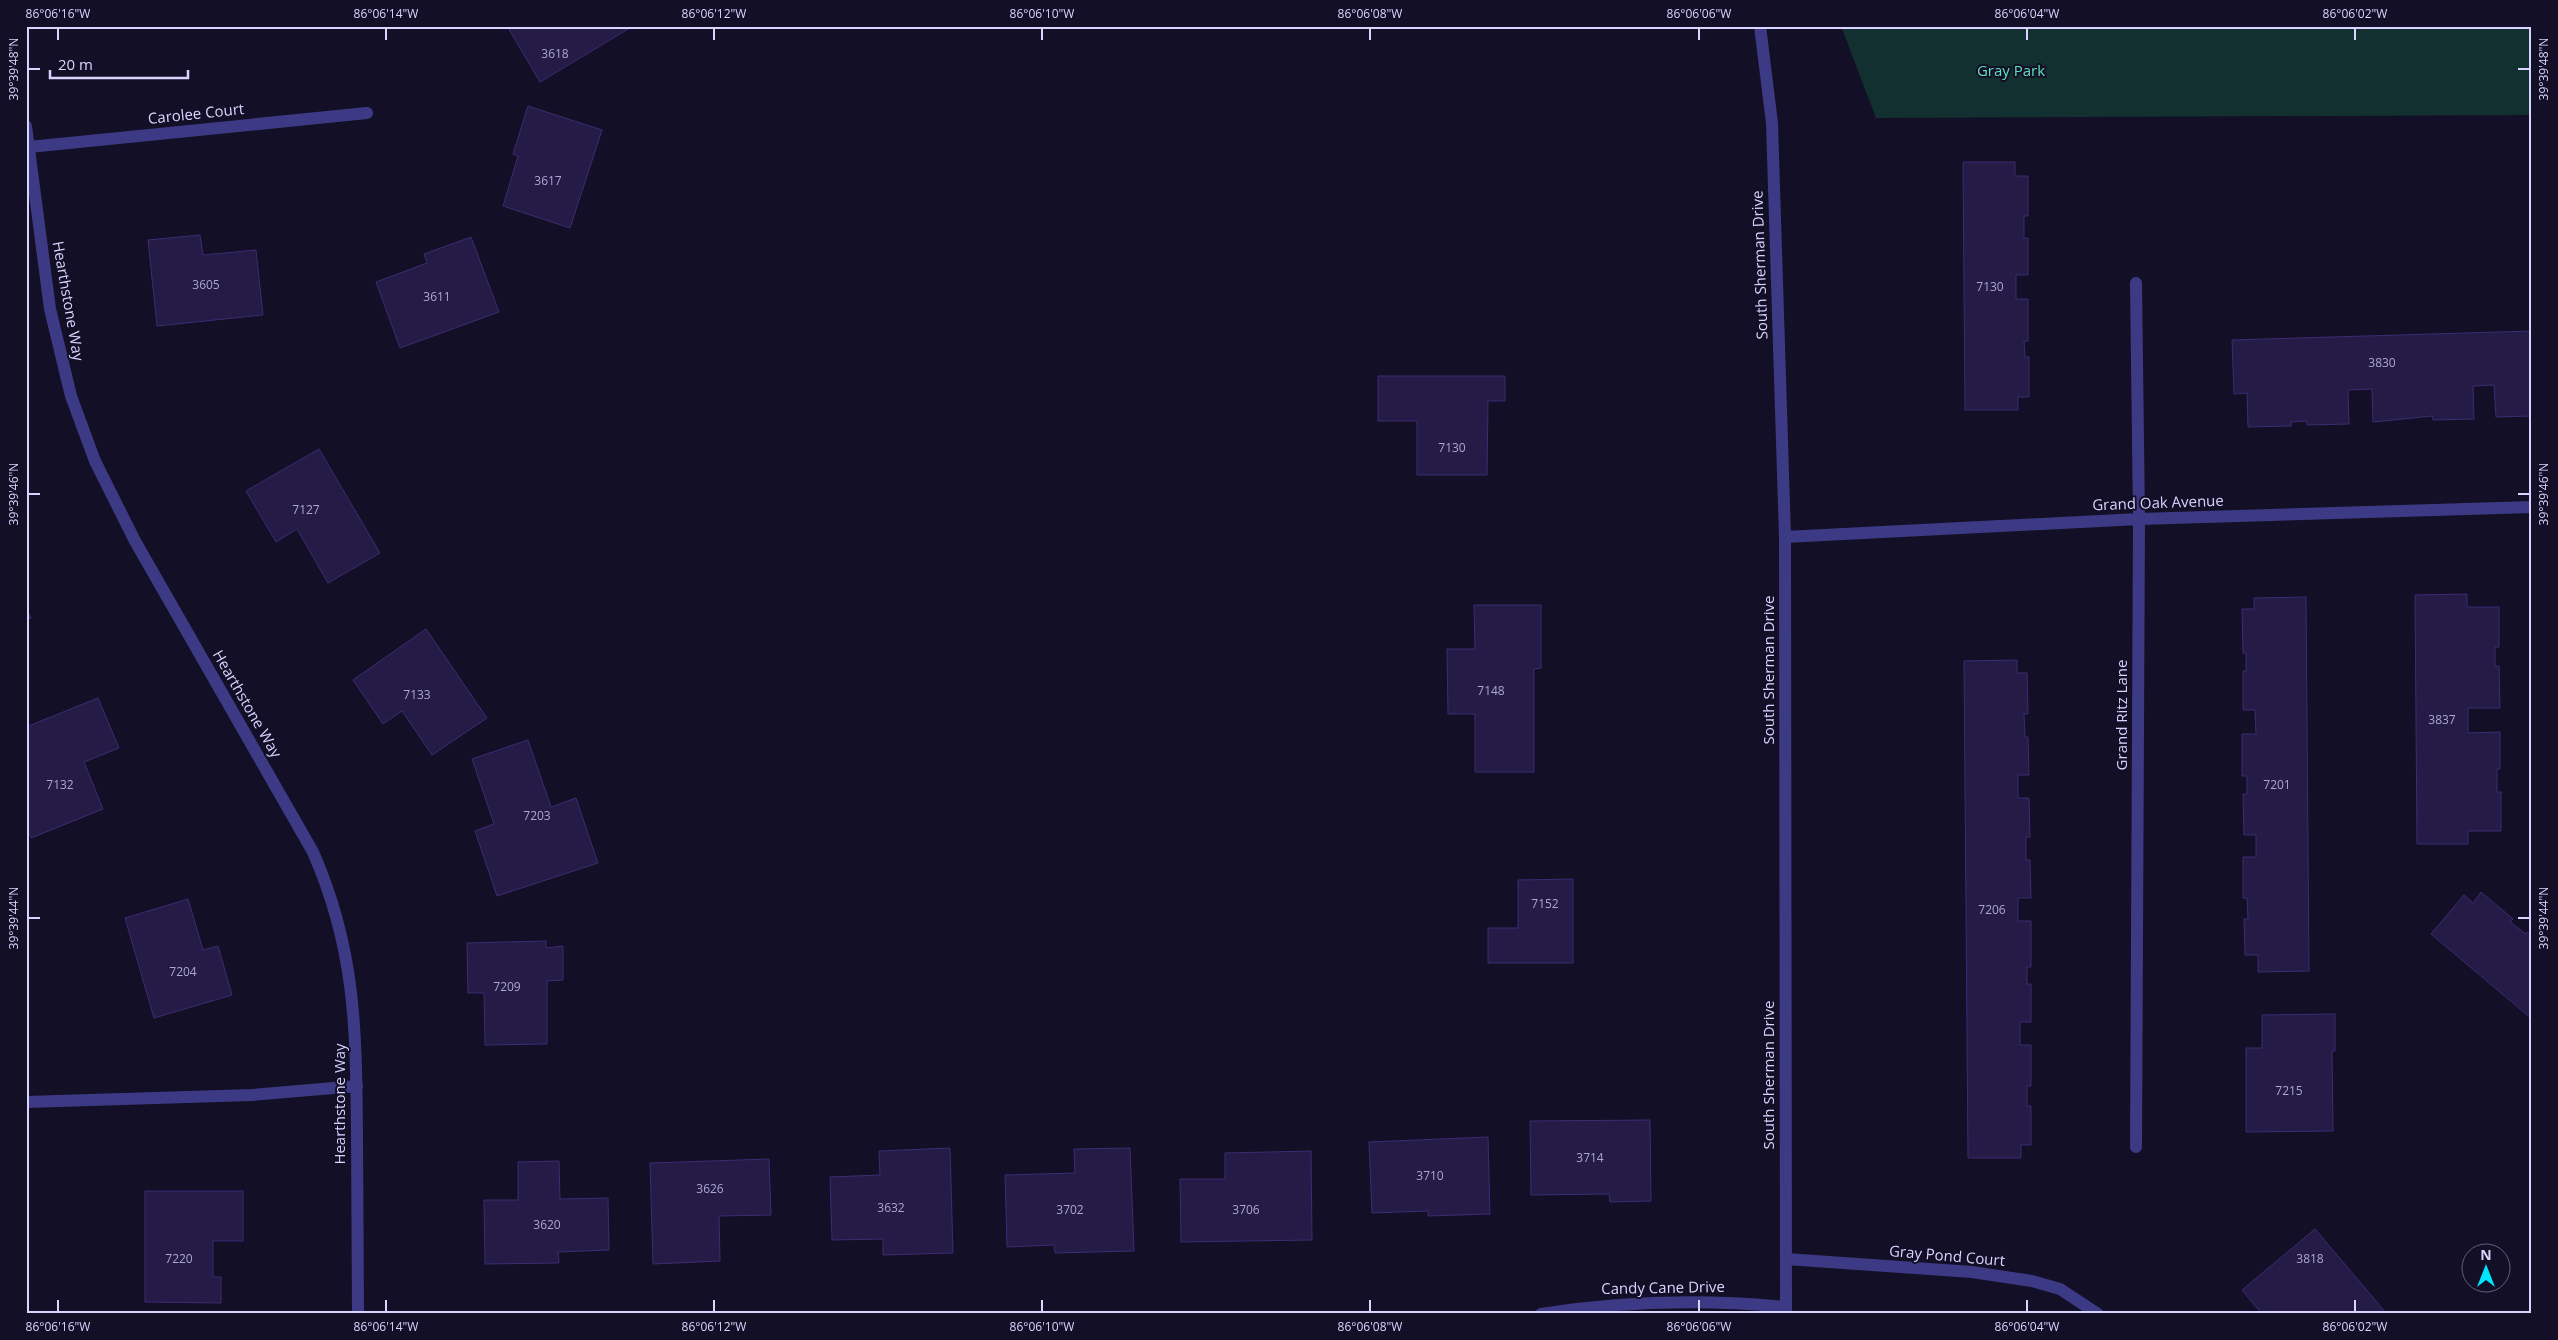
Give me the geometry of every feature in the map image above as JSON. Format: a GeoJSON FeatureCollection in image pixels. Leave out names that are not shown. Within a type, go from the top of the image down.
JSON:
{"type":"FeatureCollection","features":[{"type":"Feature","properties":{"kind":"street","name":"South Sherman Drive"},"geometry":{"type":"LineString","coordinates":[[1760,26],[1772,123],[1785,537],[1786,1310]]}},
{"type":"Feature","properties":{"kind":"street","name":"Carolee Court"},"geometry":{"type":"LineString","coordinates":[[29,148],[367,113]]}},
{"type":"Feature","properties":{"kind":"street","name":"Hearthstone Way"},"geometry":{"type":"LineString","coordinates":[[26,126],[50,310],[71,396],[95,461],[135,541],[298,824],[322,873],[343,938],[356,1028],[358,1314]]}},
{"type":"Feature","properties":{"kind":"street","name":"Grand Ritz Lane"},"geometry":{"type":"LineString","coordinates":[[2136,283],[2140,519],[2136,1147]]}},
{"type":"Feature","properties":{"kind":"street","name":"Grand Oak Avenue"},"geometry":{"type":"LineString","coordinates":[[1785,537],[2140,519],[2532,507]]}},
{"type":"Feature","properties":{"kind":"street"},"geometry":{"type":"LineString","coordinates":[[26,1102],[252,1095],[357,1086]]}},
{"type":"Feature","properties":{"kind":"street","name":"Gray Pond Court"},"geometry":{"type":"LineString","coordinates":[[1786,1259],[1972,1272],[2032,1281],[2060,1289],[2098,1314]]}},
{"type":"Feature","properties":{"kind":"street","name":"Candy Cane Drive"},"geometry":{"type":"LineString","coordinates":[[1541,1314],[1593,1306],[1636,1303],[1746,1304],[1786,1310]]}},
{"type":"Feature","properties":{"kind":"green space","name":"Gray Park"},"geometry":{"type":"Polygon","coordinates":[[[1841,26],[2532,26],[2532,115],[1876,118],[1841,26]]]}},
{"type":"Feature","properties":{"kind":"building"},"geometry":{"type":"Polygon","coordinates":[[[507,26],[633,26],[540,82],[507,26]]]}},
{"type":"Feature","properties":{"kind":"building"},"geometry":{"type":"Polygon","coordinates":[[[528,106],[602,130],[570,228],[503,206],[518,156],[513,154],[528,106]]]}},
{"type":"Feature","properties":{"kind":"building"},"geometry":{"type":"Polygon","coordinates":[[[1963,162],[2015,162],[2015,176],[2028,176],[2028,216],[2024,216],[2024,238],[2028,238],[2028,275],[2016,275],[2016,299],[2028,299],[2028,341],[2024,341],[2025,357],[2029,357],[2029,397],[2018,397],[2018,410],[1965,410],[1963,162]]]}},
{"type":"Feature","properties":{"kind":"building"},"geometry":{"type":"Polygon","coordinates":[[[200,235],[203,255],[256,250],[263,315],[157,326],[148,240],[200,235]]]}},
{"type":"Feature","properties":{"kind":"building"},"geometry":{"type":"Polygon","coordinates":[[[471,237],[499,312],[400,348],[376,282],[427,263],[424,254],[471,237]]]}},
{"type":"Feature","properties":{"kind":"building"},"geometry":{"type":"Polygon","coordinates":[[[2532,331],[2532,416],[2496,417],[2494,385],[2473,386],[2474,419],[2433,420],[2432,416],[2373,422],[2372,389],[2348,390],[2349,424],[2307,425],[2307,421],[2291,422],[2291,426],[2248,427],[2247,393],[2234,394],[2232,340],[2532,331]]]}},
{"type":"Feature","properties":{"kind":"building"},"geometry":{"type":"Polygon","coordinates":[[[1378,376],[1505,376],[1505,401],[1488,401],[1487,475],[1417,475],[1417,421],[1378,421],[1378,376]]]}},
{"type":"Feature","properties":{"kind":"building"},"geometry":{"type":"Polygon","coordinates":[[[319,449],[380,553],[328,583],[297,529],[276,542],[246,491],[319,449]]]}},
{"type":"Feature","properties":{"kind":"building"},"geometry":{"type":"Polygon","coordinates":[[[2467,594],[2467,607],[2499,607],[2499,647],[2495,647],[2495,666],[2499,666],[2500,708],[2468,708],[2468,733],[2500,732],[2500,769],[2497,769],[2497,792],[2501,792],[2501,831],[2468,831],[2468,844],[2417,844],[2415,595],[2467,594]]]}},
{"type":"Feature","properties":{"kind":"building"},"geometry":{"type":"Polygon","coordinates":[[[2306,597],[2309,971],[2258,972],[2258,955],[2245,955],[2244,919],[2248,919],[2247,898],[2243,898],[2243,857],[2256,857],[2256,835],[2244,835],[2243,794],[2247,794],[2247,776],[2242,776],[2242,734],[2256,734],[2255,710],[2243,710],[2243,671],[2246,671],[2246,653],[2243,653],[2242,609],[2254,609],[2254,598],[2306,597]]]}},
{"type":"Feature","properties":{"kind":"building"},"geometry":{"type":"Polygon","coordinates":[[[1474,605],[1541,605],[1541,668],[1534,669],[1534,772],[1475,772],[1475,714],[1448,714],[1447,649],[1475,649],[1474,605]]]}},
{"type":"Feature","properties":{"kind":"building"},"geometry":{"type":"Polygon","coordinates":[[[26,609],[31,618],[26,620],[26,609]]]}},
{"type":"Feature","properties":{"kind":"building"},"geometry":{"type":"Polygon","coordinates":[[[426,629],[487,718],[432,755],[402,711],[383,724],[353,680],[426,629]]]}},
{"type":"Feature","properties":{"kind":"building"},"geometry":{"type":"Polygon","coordinates":[[[2017,660],[2017,673],[2027,673],[2028,714],[2024,714],[2025,737],[2028,737],[2029,775],[2018,775],[2018,798],[2029,798],[2030,837],[2026,837],[2026,860],[2030,860],[2031,898],[2018,898],[2018,921],[2031,921],[2031,967],[2027,967],[2027,984],[2031,984],[2031,1022],[2020,1022],[2020,1045],[2031,1045],[2031,1086],[2027,1086],[2027,1106],[2031,1106],[2031,1145],[2021,1145],[2021,1158],[1968,1158],[1964,661],[2017,660]]]}},
{"type":"Feature","properties":{"kind":"building"},"geometry":{"type":"Polygon","coordinates":[[[98,698],[119,748],[84,762],[103,809],[31,838],[26,826],[26,727],[98,698]]]}},
{"type":"Feature","properties":{"kind":"building"},"geometry":{"type":"Polygon","coordinates":[[[528,740],[551,807],[576,798],[598,863],[497,896],[475,831],[494,824],[472,759],[528,740]]]}},
{"type":"Feature","properties":{"kind":"building"},"geometry":{"type":"Polygon","coordinates":[[[1573,879],[1573,963],[1488,963],[1488,928],[1518,928],[1518,880],[1573,879]]]}},
{"type":"Feature","properties":{"kind":"building"},"geometry":{"type":"Polygon","coordinates":[[[2481,892],[2513,919],[2510,922],[2526,934],[2527,932],[2532,936],[2532,1019],[2431,934],[2464,895],[2473,903],[2481,892]]]}},
{"type":"Feature","properties":{"kind":"building"},"geometry":{"type":"Polygon","coordinates":[[[188,899],[203,950],[218,946],[232,995],[154,1018],[125,918],[188,899]]]}},
{"type":"Feature","properties":{"kind":"building"},"geometry":{"type":"Polygon","coordinates":[[[546,941],[546,948],[563,946],[563,980],[547,981],[547,1044],[485,1045],[484,993],[468,993],[467,943],[546,941]]]}},
{"type":"Feature","properties":{"kind":"building"},"geometry":{"type":"Polygon","coordinates":[[[2335,1014],[2335,1051],[2332,1051],[2333,1131],[2246,1132],[2246,1048],[2262,1048],[2262,1015],[2335,1014]]]}},
{"type":"Feature","properties":{"kind":"building"},"geometry":{"type":"Polygon","coordinates":[[[1650,1120],[1651,1201],[1610,1202],[1609,1194],[1531,1195],[1530,1121],[1650,1120]]]}},
{"type":"Feature","properties":{"kind":"building"},"geometry":{"type":"Polygon","coordinates":[[[1488,1137],[1490,1214],[1428,1216],[1428,1211],[1372,1213],[1369,1142],[1488,1137]]]}},
{"type":"Feature","properties":{"kind":"building"},"geometry":{"type":"Polygon","coordinates":[[[950,1148],[953,1253],[883,1255],[883,1239],[832,1240],[830,1177],[880,1175],[879,1151],[950,1148]]]}},
{"type":"Feature","properties":{"kind":"building"},"geometry":{"type":"Polygon","coordinates":[[[1130,1148],[1134,1251],[1055,1253],[1054,1245],[1007,1247],[1005,1175],[1075,1173],[1074,1149],[1130,1148]]]}},
{"type":"Feature","properties":{"kind":"building"},"geometry":{"type":"Polygon","coordinates":[[[1311,1151],[1312,1240],[1181,1242],[1180,1179],[1225,1179],[1225,1153],[1311,1151]]]}},
{"type":"Feature","properties":{"kind":"building"},"geometry":{"type":"Polygon","coordinates":[[[769,1159],[771,1215],[719,1216],[720,1261],[653,1264],[650,1163],[769,1159]]]}},
{"type":"Feature","properties":{"kind":"building"},"geometry":{"type":"Polygon","coordinates":[[[559,1161],[560,1199],[608,1198],[609,1250],[558,1252],[559,1263],[485,1264],[484,1200],[518,1200],[518,1162],[559,1161]]]}},
{"type":"Feature","properties":{"kind":"building"},"geometry":{"type":"Polygon","coordinates":[[[145,1191],[243,1191],[243,1241],[213,1241],[213,1277],[221,1277],[221,1303],[145,1302],[145,1191]]]}},
{"type":"Feature","properties":{"kind":"building"},"geometry":{"type":"Polygon","coordinates":[[[2315,1229],[2387,1314],[2262,1314],[2242,1290],[2315,1229]]]}}]}
